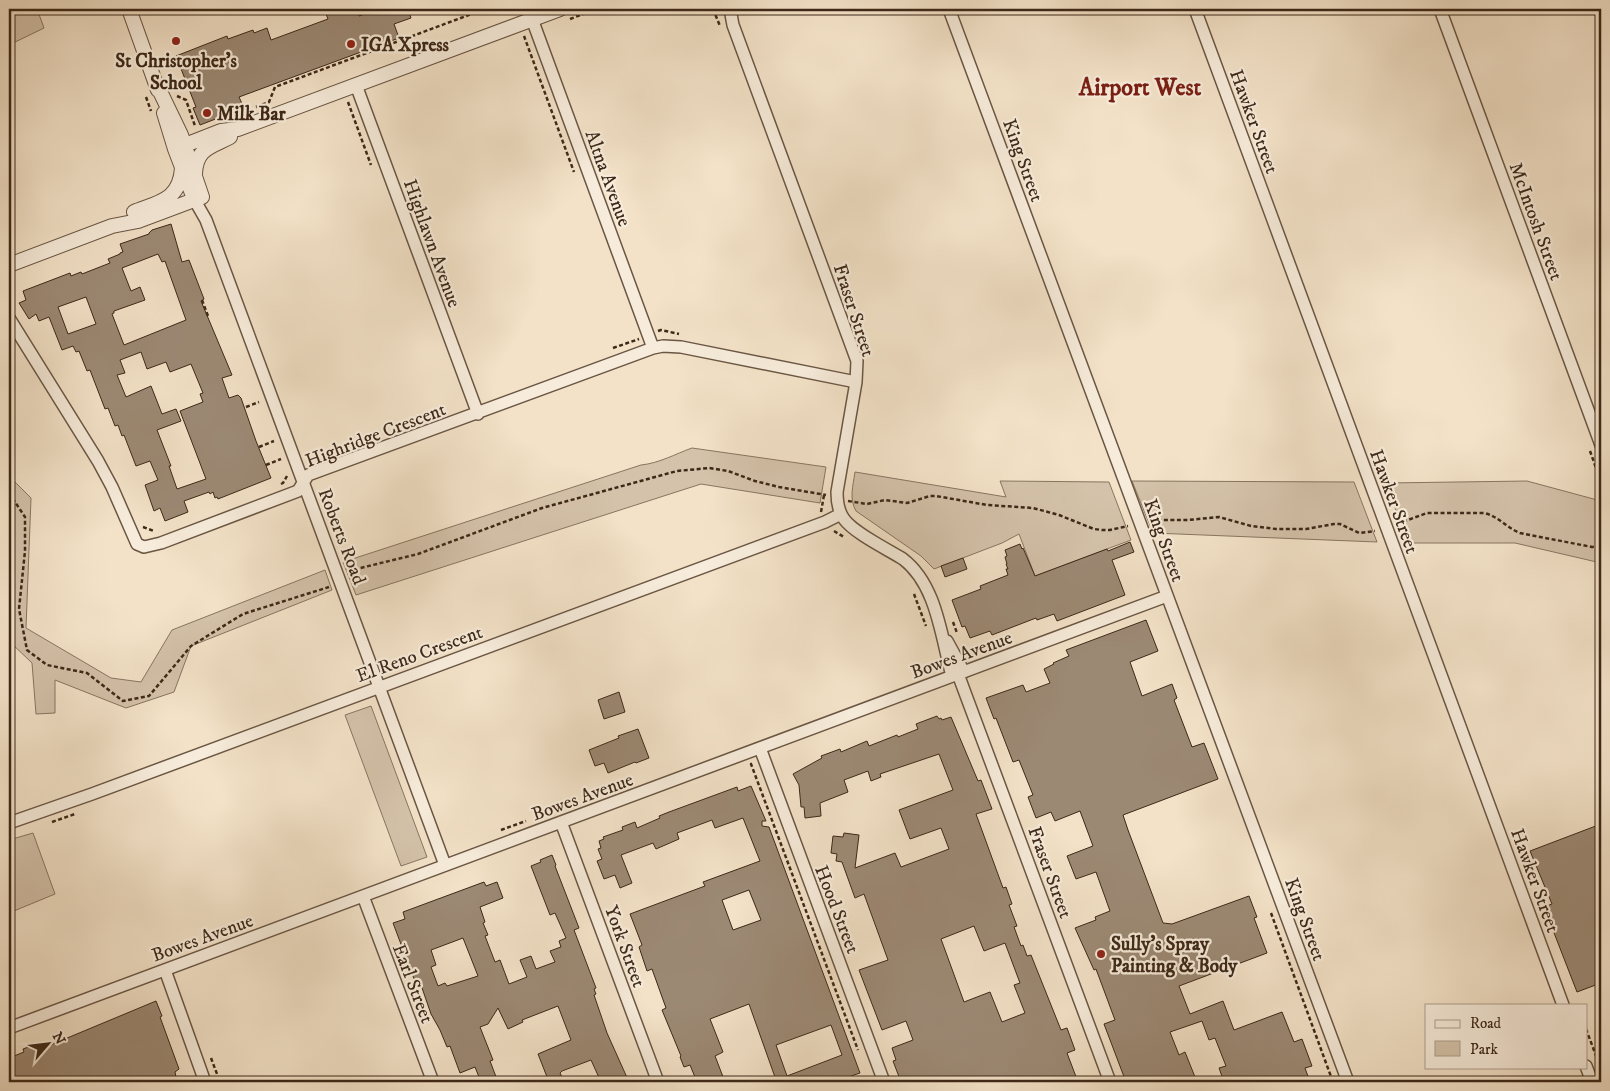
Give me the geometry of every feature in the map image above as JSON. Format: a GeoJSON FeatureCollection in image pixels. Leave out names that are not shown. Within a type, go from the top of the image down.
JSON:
{"type":"FeatureCollection","features":[{"type":"Feature","properties":{"kind":"street","name":"Roberts Road"},"geometry":{"type":"LineString","coordinates":[[129,9],[180,147],[195,174],[198,198]]}},
{"type":"Feature","properties":{"kind":"street"},"geometry":{"type":"LineString","coordinates":[[180,147],[221,131],[238,129],[560,9]]}},
{"type":"Feature","properties":{"kind":"street","name":"Fraser Street"},"geometry":{"type":"LineString","coordinates":[[730,9],[733,25],[856,361],[856,382],[837,500],[841,514],[849,524],[903,559],[917,572],[925,585],[1110,1082]]}},
{"type":"Feature","properties":{"kind":"street"},"geometry":{"type":"LineString","coordinates":[[733,25],[736,9]]}},
{"type":"Feature","properties":{"kind":"street","name":"King Street"},"geometry":{"type":"LineString","coordinates":[[949,9],[1348,1082]]}},
{"type":"Feature","properties":{"kind":"street","name":"Hawker Street"},"geometry":{"type":"LineString","coordinates":[[1194,9],[1563,1004]]}},
{"type":"Feature","properties":{"kind":"street","name":"McIntosh Street"},"geometry":{"type":"LineString","coordinates":[[1440,9],[1601,445]]}},
{"type":"Feature","properties":{"kind":"street","name":"Altna Avenue"},"geometry":{"type":"LineString","coordinates":[[532,19],[653,348]]}},
{"type":"Feature","properties":{"kind":"street","name":"Highlawn Avenue"},"geometry":{"type":"LineString","coordinates":[[356,86],[478,414]]}},
{"type":"Feature","properties":{"kind":"street"},"geometry":{"type":"LineString","coordinates":[[195,174],[197,159],[201,153],[208,147],[230,137],[238,129]]}},
{"type":"Feature","properties":{"kind":"street","name":"Roberts Road"},"geometry":{"type":"LineString","coordinates":[[180,147],[182,167],[198,198],[445,865]]}},
{"type":"Feature","properties":{"kind":"street"},"geometry":{"type":"LineString","coordinates":[[108,228],[126,216],[171,196],[179,185],[182,167]]}},
{"type":"Feature","properties":{"kind":"street"},"geometry":{"type":"LineString","coordinates":[[9,265],[108,228],[138,221],[198,198]]}},
{"type":"Feature","properties":{"kind":"street","name":"Highridge Crescent"},"geometry":{"type":"LineString","coordinates":[[9,318],[98,461],[138,544],[144,547],[161,543],[298,491],[308,475],[653,348],[663,346],[681,347],[856,382]]}},
{"type":"Feature","properties":{"kind":"street","name":"El Reno Crescent"},"geometry":{"type":"LineString","coordinates":[[9,823],[825,522],[841,514]]}},
{"type":"Feature","properties":{"kind":"street","name":"Bowes Avenue"},"geometry":{"type":"LineString","coordinates":[[9,1028],[1167,596]]}},
{"type":"Feature","properties":{"kind":"street","name":"Hood Street"},"geometry":{"type":"LineString","coordinates":[[760,748],[884,1082]]}},
{"type":"Feature","properties":{"kind":"street","name":"York Street"},"geometry":{"type":"LineString","coordinates":[[561,822],[658,1082]]}},
{"type":"Feature","properties":{"kind":"street","name":"Earl Street"},"geometry":{"type":"LineString","coordinates":[[363,896],[433,1082]]}},
{"type":"Feature","properties":{"kind":"street"},"geometry":{"type":"LineString","coordinates":[[165,970],[205,1082]]}},
{"type":"Feature","properties":{"kind":"street"},"geometry":{"type":"LineString","coordinates":[[1587,1068],[1592,1082]]}},
{"type":"Feature","properties":{"kind":"path"},"geometry":{"type":"LineString","coordinates":[[250,109],[269,102],[275,87],[485,9]]}},
{"type":"Feature","properties":{"kind":"path"},"geometry":{"type":"LineString","coordinates":[[713,9],[720,27]]}},
{"type":"Feature","properties":{"kind":"path"},"geometry":{"type":"LineString","coordinates":[[752,10],[757,9]]}},
{"type":"Feature","properties":{"kind":"path"},"geometry":{"type":"LineString","coordinates":[[202,300],[208,316]]}},
{"type":"Feature","properties":{"kind":"path"},"geometry":{"type":"LineString","coordinates":[[609,350],[660,330],[679,334]]}},
{"type":"Feature","properties":{"kind":"path"},"geometry":{"type":"LineString","coordinates":[[246,407],[259,402]]}},
{"type":"Feature","properties":{"kind":"path"},"geometry":{"type":"LineString","coordinates":[[259,447],[274,442]]}},
{"type":"Feature","properties":{"kind":"path"},"geometry":{"type":"LineString","coordinates":[[266,465],[280,459]]}},
{"type":"Feature","properties":{"kind":"path"},"geometry":{"type":"LineString","coordinates":[[9,493],[26,517],[25,551],[19,609],[27,650],[47,665],[87,673],[124,701],[149,696],[191,646],[243,614],[341,583],[346,572],[418,554],[542,508],[677,471],[709,468],[779,487],[824,494],[837,500],[867,504],[881,500],[906,503],[936,496],[987,505],[1039,510],[1102,530],[1118,529],[1156,520],[1179,521],[1219,518],[1276,530],[1306,529],[1340,524],[1358,533],[1365,533],[1387,528],[1427,513],[1484,513],[1520,533],[1592,548],[1601,546]]}},
{"type":"Feature","properties":{"kind":"path"},"geometry":{"type":"LineString","coordinates":[[274,486],[283,483],[287,476]]}},
{"type":"Feature","properties":{"kind":"path"},"geometry":{"type":"LineString","coordinates":[[824,494],[821,514],[825,522],[834,532],[851,542]]}},
{"type":"Feature","properties":{"kind":"path"},"geometry":{"type":"LineString","coordinates":[[138,525],[153,532],[162,528]]}},
{"type":"Feature","properties":{"kind":"path"},"geometry":{"type":"LineString","coordinates":[[911,586],[928,631]]}},
{"type":"Feature","properties":{"kind":"path"},"geometry":{"type":"LineString","coordinates":[[1588,1034],[1598,1062]]}},
{"type":"Feature","properties":{"kind":"green space"},"geometry":{"type":"Polygon","coordinates":[[[9,9],[37,9],[44,28],[9,45],[9,9]]]}},
{"type":"Feature","properties":{"kind":"green space"},"geometry":{"type":"Polygon","coordinates":[[[692,448],[826,467],[820,503],[701,484],[356,595],[343,562],[661,460],[692,448]]]}},
{"type":"Feature","properties":{"kind":"green space"},"geometry":{"type":"Polygon","coordinates":[[[855,472],[1006,497],[1000,481],[1109,482],[1131,540],[1035,576],[1019,534],[1002,543],[934,569],[921,556],[856,511],[852,497],[855,472]]]}},
{"type":"Feature","properties":{"kind":"green space"},"geometry":{"type":"Polygon","coordinates":[[[9,476],[31,498],[26,628],[111,678],[141,682],[172,630],[325,570],[332,590],[191,646],[174,692],[126,708],[55,680],[55,713],[36,714],[32,663],[9,641],[9,476]]]}},
{"type":"Feature","properties":{"kind":"green space"},"geometry":{"type":"Polygon","coordinates":[[[1132,481],[1354,482],[1377,542],[1153,533],[1132,481]]]}},
{"type":"Feature","properties":{"kind":"green space"},"geometry":{"type":"Polygon","coordinates":[[[1527,481],[1601,501],[1601,563],[1515,543],[1408,543],[1386,483],[1527,481]]]}},
{"type":"Feature","properties":{"kind":"green space"},"geometry":{"type":"Polygon","coordinates":[[[371,706],[427,857],[401,866],[345,715],[371,706]]]}},
{"type":"Feature","properties":{"kind":"green space"},"geometry":{"type":"Polygon","coordinates":[[[33,833],[55,894],[9,913],[9,840],[33,833]]]}},
{"type":"Feature","properties":{"kind":"building"},"geometry":{"type":"Polygon","coordinates":[[[324,9],[356,9],[359,16],[379,9],[408,9],[411,18],[394,24],[399,38],[239,97],[244,108],[200,125],[193,108],[196,107],[176,56],[227,36],[228,39],[253,30],[254,33],[267,28],[271,40],[328,19],[324,9]]]}},
{"type":"Feature","properties":{"kind":"building"},"geometry":{"type":"Polygon","coordinates":[[[171,224],[182,262],[189,260],[204,299],[201,301],[232,375],[222,378],[229,398],[238,395],[241,398],[271,478],[218,499],[217,497],[215,498],[213,492],[210,494],[209,492],[184,501],[188,512],[165,521],[160,508],[154,511],[145,485],[158,480],[150,461],[136,466],[124,435],[122,436],[118,425],[115,426],[108,408],[105,409],[90,370],[87,371],[79,351],[76,352],[73,346],[62,350],[49,317],[39,321],[36,314],[29,319],[19,303],[26,300],[23,291],[70,273],[71,276],[81,272],[82,274],[110,263],[108,259],[123,252],[120,244],[149,234],[152,230],[171,224]],[[158,254],[122,268],[131,291],[140,287],[145,300],[114,311],[112,314],[124,345],[186,320],[165,261],[162,262],[158,254]],[[86,297],[58,307],[68,334],[96,324],[86,297]],[[141,352],[120,360],[125,373],[117,375],[126,397],[151,386],[162,414],[176,409],[181,421],[157,430],[171,466],[169,466],[177,489],[206,479],[180,411],[203,402],[200,394],[203,393],[191,364],[170,372],[166,362],[147,369],[141,352]]]}},
{"type":"Feature","properties":{"kind":"building"},"geometry":{"type":"Polygon","coordinates":[[[1130,542],[1134,552],[1112,560],[1125,595],[1057,621],[1054,614],[1037,620],[1036,618],[992,635],[990,631],[970,638],[965,626],[962,627],[952,600],[981,589],[980,586],[1008,575],[1005,550],[1020,544],[1035,576],[1130,542]]]}},
{"type":"Feature","properties":{"kind":"building"},"geometry":{"type":"Polygon","coordinates":[[[963,558],[967,569],[945,577],[941,566],[963,558]]]}},
{"type":"Feature","properties":{"kind":"building"},"geometry":{"type":"Polygon","coordinates":[[[1146,620],[1158,651],[1130,662],[1142,696],[1172,684],[1177,698],[1174,700],[1192,747],[1204,743],[1218,779],[1123,815],[1128,830],[1163,923],[1172,924],[1249,896],[1257,917],[1254,918],[1267,953],[1179,986],[1190,1014],[1223,1001],[1234,1030],[1282,1012],[1294,1042],[1302,1039],[1312,1066],[1305,1068],[1310,1082],[1224,1082],[1219,1068],[1226,1066],[1215,1038],[1209,1040],[1202,1021],[1170,1032],[1179,1055],[1185,1052],[1197,1082],[1126,1082],[1104,1024],[1115,1020],[1096,969],[1094,970],[1075,928],[1096,920],[1095,917],[1110,911],[1096,872],[1076,879],[1067,856],[1093,846],[1080,811],[1055,821],[1051,812],[1036,818],[1028,797],[1033,795],[1019,760],[1013,762],[986,698],[1023,685],[1026,692],[1050,683],[1044,669],[1069,656],[1066,650],[1146,620]]]}},
{"type":"Feature","properties":{"kind":"building"},"geometry":{"type":"Polygon","coordinates":[[[619,692],[625,712],[604,719],[598,700],[619,692]]]}},
{"type":"Feature","properties":{"kind":"building"},"geometry":{"type":"Polygon","coordinates":[[[937,716],[942,720],[951,717],[978,781],[981,780],[992,809],[976,814],[1003,888],[1006,887],[1012,904],[1009,905],[1017,926],[1014,927],[1021,946],[1023,945],[1027,956],[1031,955],[1061,1030],[1067,1028],[1075,1050],[1067,1053],[1078,1082],[901,1082],[893,1061],[896,1060],[892,1048],[913,1040],[906,1021],[882,1030],[859,970],[888,960],[864,894],[855,898],[842,862],[836,861],[837,854],[831,853],[833,836],[843,837],[844,833],[859,835],[855,868],[895,853],[901,867],[949,849],[941,828],[910,839],[899,810],[953,790],[939,754],[880,774],[881,777],[871,781],[868,771],[844,780],[848,792],[820,803],[821,816],[805,818],[804,807],[801,807],[799,785],[793,774],[822,758],[821,756],[840,749],[841,752],[867,741],[869,746],[897,735],[898,737],[918,729],[916,724],[937,716]],[[974,926],[941,939],[964,1002],[990,992],[1002,1022],[1025,1013],[1014,985],[1020,983],[1005,943],[984,951],[974,926]]]}},
{"type":"Feature","properties":{"kind":"building"},"geometry":{"type":"Polygon","coordinates":[[[638,729],[649,758],[608,773],[604,763],[595,766],[589,750],[638,729]]]}},
{"type":"Feature","properties":{"kind":"building"},"geometry":{"type":"Polygon","coordinates":[[[751,786],[766,821],[762,821],[762,826],[769,827],[860,1073],[851,1076],[853,1082],[772,1082],[776,1080],[749,1004],[710,1019],[723,1052],[715,1056],[725,1082],[697,1082],[690,1065],[684,1067],[662,1010],[666,1008],[652,969],[647,971],[639,947],[642,945],[630,914],[705,886],[703,882],[760,861],[743,818],[715,828],[712,820],[677,833],[679,839],[656,849],[653,843],[621,855],[632,883],[620,888],[615,875],[604,879],[597,861],[602,859],[598,849],[601,848],[599,841],[604,839],[603,837],[623,830],[622,827],[635,822],[637,828],[660,818],[659,816],[737,787],[738,791],[751,786]],[[749,890],[722,900],[733,930],[761,920],[749,890]],[[831,1025],[776,1045],[787,1076],[842,1055],[831,1025]]]}},
{"type":"Feature","properties":{"kind":"building"},"geometry":{"type":"Polygon","coordinates":[[[1601,824],[1601,983],[1577,992],[1544,907],[1552,904],[1530,851],[1601,824]]]}},
{"type":"Feature","properties":{"kind":"building"},"geometry":{"type":"Polygon","coordinates":[[[552,855],[579,928],[574,930],[596,988],[594,989],[596,994],[594,995],[607,1033],[629,1082],[601,1082],[591,1060],[562,1071],[560,1073],[563,1079],[549,1082],[538,1054],[571,1040],[558,1006],[522,1020],[523,1022],[508,1029],[498,1008],[488,1024],[480,1027],[493,1060],[490,1061],[498,1082],[481,1082],[475,1067],[460,1073],[450,1046],[447,1047],[431,1014],[420,982],[416,984],[393,923],[405,919],[403,912],[484,882],[486,886],[497,882],[503,898],[480,907],[485,922],[483,923],[488,935],[485,936],[495,962],[500,960],[509,984],[527,977],[520,960],[531,956],[536,969],[555,962],[550,951],[561,947],[559,941],[566,938],[555,913],[550,915],[531,866],[541,862],[540,860],[552,855]],[[463,938],[431,950],[436,965],[431,967],[438,986],[445,983],[447,986],[478,976],[463,938]]]}},
{"type":"Feature","properties":{"kind":"building"},"geometry":{"type":"Polygon","coordinates":[[[156,1001],[179,1069],[175,1072],[177,1082],[9,1082],[9,1058],[24,1052],[23,1049],[39,1043],[41,1048],[48,1046],[156,1001]]]}},
{"type":"Feature","properties":{"kind":"place","name":"St Christopher's School"},"geometry":{"type":"Point","coordinates":[176,41]}},
{"type":"Feature","properties":{"kind":"place","name":"IGA Xpress"},"geometry":{"type":"Point","coordinates":[351,44]}},
{"type":"Feature","properties":{"kind":"place","name":"Milk Bar"},"geometry":{"type":"Point","coordinates":[207,113]}},
{"type":"Feature","properties":{"kind":"place","name":"Sully's Spray Painting & Body"},"geometry":{"type":"Point","coordinates":[1101,954]}},
{"type":"Feature","properties":{"kind":"district","name":"Airport West"},"geometry":{"type":"Point","coordinates":[1140,87]}}]}
